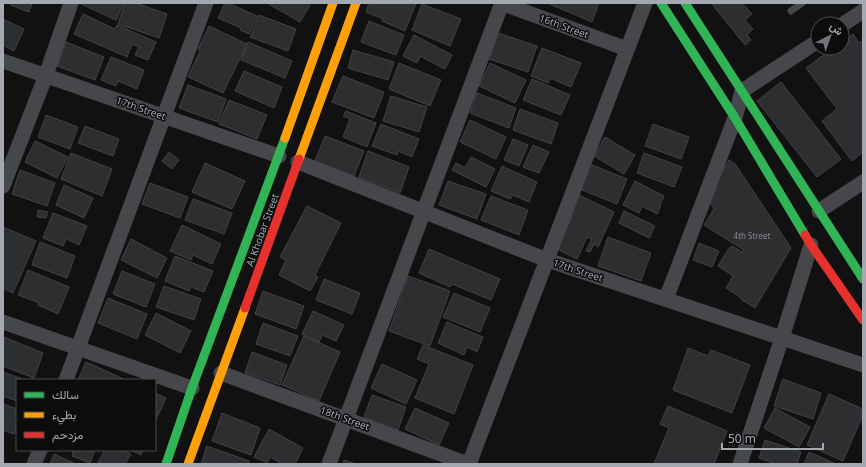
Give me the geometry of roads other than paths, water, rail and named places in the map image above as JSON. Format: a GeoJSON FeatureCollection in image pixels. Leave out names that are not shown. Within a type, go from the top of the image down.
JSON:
{"type":"FeatureCollection","features":[{"type":"Feature","properties":{"kind":"street"},"geometry":{"type":"LineString","coordinates":[[3,186],[46,75],[71,3]]}},
{"type":"Feature","properties":{"kind":"street"},"geometry":{"type":"LineString","coordinates":[[66,379],[206,3]]}},
{"type":"Feature","properties":{"kind":"street","name":"Al Khobar Street"},"geometry":{"type":"LineString","coordinates":[[166,464],[192,388],[279,156],[333,3]]}},
{"type":"Feature","properties":{"kind":"street","name":"Al Khobar Street"},"geometry":{"type":"LineString","coordinates":[[188,464],[356,3]]}},
{"type":"Feature","properties":{"kind":"street"},"geometry":{"type":"LineString","coordinates":[[329,464],[502,3]]}},
{"type":"Feature","properties":{"kind":"street","name":"16th Street"},"geometry":{"type":"LineString","coordinates":[[502,3],[627,49]]}},
{"type":"Feature","properties":{"kind":"street"},"geometry":{"type":"LineString","coordinates":[[469,464],[645,3]]}},
{"type":"Feature","properties":{"kind":"street"},"geometry":{"type":"LineString","coordinates":[[661,3],[735,118],[812,245],[863,320]]}},
{"type":"Feature","properties":{"kind":"street"},"geometry":{"type":"LineString","coordinates":[[685,3],[863,279]]}},
{"type":"Feature","properties":{"kind":"street"},"geometry":{"type":"LineString","coordinates":[[850,20],[863,11]]}},
{"type":"Feature","properties":{"kind":"street"},"geometry":{"type":"LineString","coordinates":[[666,299],[735,118],[742,91],[810,46]]}},
{"type":"Feature","properties":{"kind":"street","name":"17th Street"},"geometry":{"type":"LineString","coordinates":[[3,61],[279,156]]}},
{"type":"Feature","properties":{"kind":"street","name":"17th Street"},"geometry":{"type":"LineString","coordinates":[[298,162],[547,260],[863,365]]}},
{"type":"Feature","properties":{"kind":"street"},"geometry":{"type":"LineString","coordinates":[[819,211],[863,182]]}},
{"type":"Feature","properties":{"kind":"street"},"geometry":{"type":"LineString","coordinates":[[740,464],[812,245]]}},
{"type":"Feature","properties":{"kind":"street"},"geometry":{"type":"LineString","coordinates":[[3,322],[192,388]]}},
{"type":"Feature","properties":{"kind":"street","name":"18th Street"},"geometry":{"type":"LineString","coordinates":[[221,373],[469,464]]}},
{"type":"Feature","properties":{"kind":"street"},"geometry":{"type":"LineString","coordinates":[[34,464],[40,451]]}},
{"type":"Feature","properties":{"kind":"lane"},"geometry":{"type":"LineString","coordinates":[[791,11],[802,3]]}}]}
